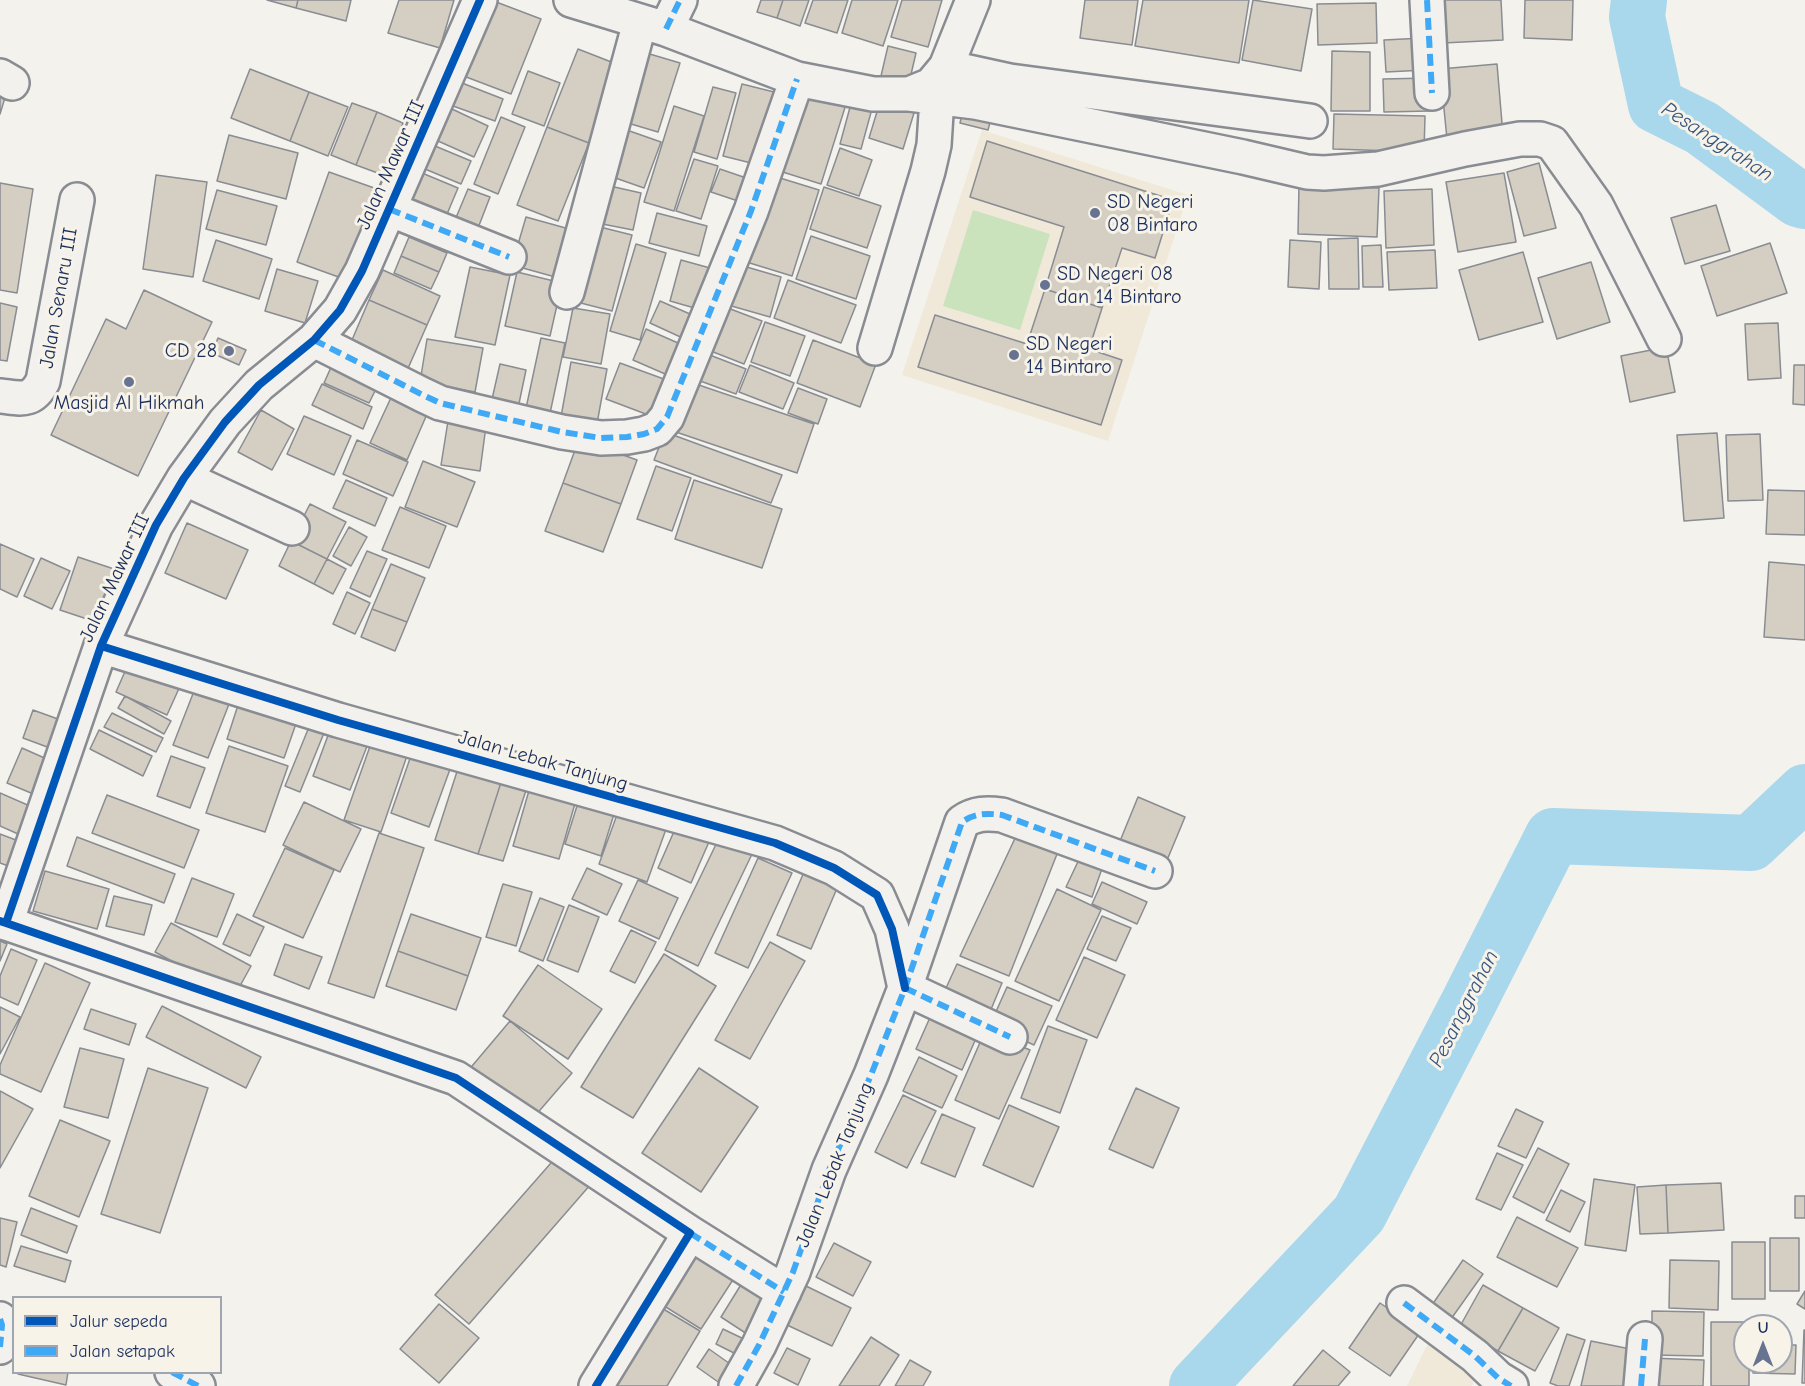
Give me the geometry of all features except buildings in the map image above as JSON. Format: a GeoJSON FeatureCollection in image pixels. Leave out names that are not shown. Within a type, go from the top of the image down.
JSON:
{"type":"FeatureCollection","features":[{"type":"Feature","properties":{"kind":"street","name":"Jalan Mawar III"},"geometry":{"type":"LineString","coordinates":[[3,922],[101,646],[156,525],[184,478],[225,422],[259,385],[314,340],[350,295],[480,0]]}},
{"type":"Feature","properties":{"kind":"street"},"geometry":{"type":"LineString","coordinates":[[571,0],[653,25],[797,79],[873,94],[930,86],[1010,81],[1310,121]]}},
{"type":"Feature","properties":{"kind":"street"},"geometry":{"type":"LineString","coordinates":[[567,292],[653,25],[680,0]]}},
{"type":"Feature","properties":{"kind":"street"},"geometry":{"type":"LineString","coordinates":[[875,348],[934,145],[930,86],[973,0]]}},
{"type":"Feature","properties":{"kind":"street"},"geometry":{"type":"LineString","coordinates":[[1427,0],[1432,93]]}},
{"type":"Feature","properties":{"kind":"street"},"geometry":{"type":"LineString","coordinates":[[314,340],[423,395],[459,408],[562,432],[601,438],[627,437],[657,429],[667,417],[725,278],[797,79]]}},
{"type":"Feature","properties":{"kind":"street"},"geometry":{"type":"LineString","coordinates":[[930,86],[975,102],[1308,172],[1378,170],[1465,149],[1520,139],[1540,139],[1552,143],[1596,205],[1664,339]]}},
{"type":"Feature","properties":{"kind":"street","name":"Jalan Senaru III"},"geometry":{"type":"LineString","coordinates":[[0,396],[27,398],[37,392],[43,381],[77,200]]}},
{"type":"Feature","properties":{"kind":"street"},"geometry":{"type":"LineString","coordinates":[[389,209],[508,257]]}},
{"type":"Feature","properties":{"kind":"street"},"geometry":{"type":"LineString","coordinates":[[184,478],[292,528]]}},
{"type":"Feature","properties":{"kind":"street","name":"Jalan Lebak Tanjung"},"geometry":{"type":"LineString","coordinates":[[101,646],[338,720],[775,843],[834,868],[878,895],[892,929],[905,988],[871,1075],[829,1170],[793,1272],[759,1346],[736,1386]]}},
{"type":"Feature","properties":{"kind":"street"},"geometry":{"type":"LineString","coordinates":[[1010,1037],[905,988],[962,822],[986,813],[1002,815],[1155,871]]}},
{"type":"Feature","properties":{"kind":"street"},"geometry":{"type":"LineString","coordinates":[[3,922],[456,1078],[690,1233],[784,1292]]}},
{"type":"Feature","properties":{"kind":"street"},"geometry":{"type":"LineString","coordinates":[[596,1386],[690,1233]]}},
{"type":"Feature","properties":{"kind":"street"},"geometry":{"type":"LineString","coordinates":[[1404,1303],[1475,1356],[1501,1383]]}},
{"type":"Feature","properties":{"kind":"street"},"geometry":{"type":"LineString","coordinates":[[1641,1386],[1645,1339]]}},
{"type":"Feature","properties":{"kind":"street"},"geometry":{"type":"LineString","coordinates":[[176,1374],[198,1386]]}},
{"type":"Feature","properties":{"kind":"shaded area","name":"SD Negeri 08 dan 14 Bintaro"},"geometry":{"type":"Polygon","coordinates":[[[982,130],[1188,195],[1108,441],[902,375],[982,130]]]}},
{"type":"Feature","properties":{"kind":"shaded area"},"geometry":{"type":"Polygon","coordinates":[[[1429,1341],[1481,1366],[1472,1386],[1407,1386],[1429,1341]]]}},
{"type":"Feature","properties":{"kind":"green space"},"geometry":{"type":"Polygon","coordinates":[[[973,210],[1050,234],[1020,330],[943,306],[973,210]]]}},
{"type":"Feature","properties":{"kind":"waterway","name":"Pesanggrahan"},"geometry":{"type":"LineString","coordinates":[[1639,0],[1637,17],[1656,105],[1702,128],[1798,199],[1805,201]]}},
{"type":"Feature","properties":{"kind":"waterway","name":"Pesanggrahan"},"geometry":{"type":"LineString","coordinates":[[1197,1386],[1359,1214],[1553,836],[1751,843],[1805,792]]}},
{"type":"Feature","properties":{"kind":"marked path"},"geometry":{"type":"LineString","coordinates":[[666,29],[680,0]]}},
{"type":"Feature","properties":{"kind":"marked path"},"geometry":{"type":"LineString","coordinates":[[1427,0],[1432,93]]}},
{"type":"Feature","properties":{"kind":"marked path"},"geometry":{"type":"LineString","coordinates":[[314,340],[440,403],[562,432],[601,438],[627,437],[657,429],[667,417],[751,211],[797,79]]}},
{"type":"Feature","properties":{"kind":"marked path"},"geometry":{"type":"LineString","coordinates":[[389,209],[509,257]]}},
{"type":"Feature","properties":{"kind":"marked path"},"geometry":{"type":"LineString","coordinates":[[736,1386],[759,1345],[793,1272],[829,1170],[871,1075],[905,988],[962,822],[981,814],[1002,815],[1155,871]]}},
{"type":"Feature","properties":{"kind":"marked path"},"geometry":{"type":"LineString","coordinates":[[905,988],[1010,1037]]}},
{"type":"Feature","properties":{"kind":"marked path"},"geometry":{"type":"LineString","coordinates":[[690,1233],[784,1292]]}},
{"type":"Feature","properties":{"kind":"marked path"},"geometry":{"type":"LineString","coordinates":[[1404,1303],[1511,1386]]}},
{"type":"Feature","properties":{"kind":"marked path"},"geometry":{"type":"LineString","coordinates":[[0,1319],[2,1325],[0,1347]]}},
{"type":"Feature","properties":{"kind":"marked path"},"geometry":{"type":"LineString","coordinates":[[1641,1386],[1645,1339]]}},
{"type":"Feature","properties":{"kind":"marked path"},"geometry":{"type":"LineString","coordinates":[[176,1374],[198,1386]]}},
{"type":"Feature","properties":{"kind":"cycle path"},"geometry":{"type":"LineString","coordinates":[[0,921],[6,923],[101,646],[156,525],[184,478],[225,422],[259,385],[314,340],[340,310],[362,271],[480,0]]}},
{"type":"Feature","properties":{"kind":"cycle path"},"geometry":{"type":"LineString","coordinates":[[101,646],[338,720],[775,843],[834,868],[877,895],[892,929],[905,988]]}},
{"type":"Feature","properties":{"kind":"cycle path"},"geometry":{"type":"LineString","coordinates":[[6,923],[456,1078],[690,1233],[596,1386]]}},
{"type":"Feature","properties":{"kind":"place","name":"SD Negeri 08 Bintaro"},"geometry":{"type":"Point","coordinates":[1095,213]}},
{"type":"Feature","properties":{"kind":"place","name":"SD Negeri 08 dan 14 Bintaro"},"geometry":{"type":"Point","coordinates":[1045,285]}},
{"type":"Feature","properties":{"kind":"place","name":"CD 28"},"geometry":{"type":"Point","coordinates":[229,351]}},
{"type":"Feature","properties":{"kind":"place","name":"SD Negeri 14 Bintaro"},"geometry":{"type":"Point","coordinates":[1014,355]}},
{"type":"Feature","properties":{"kind":"place","name":"Masjid Al Hikmah"},"geometry":{"type":"Point","coordinates":[129,382]}}]}
